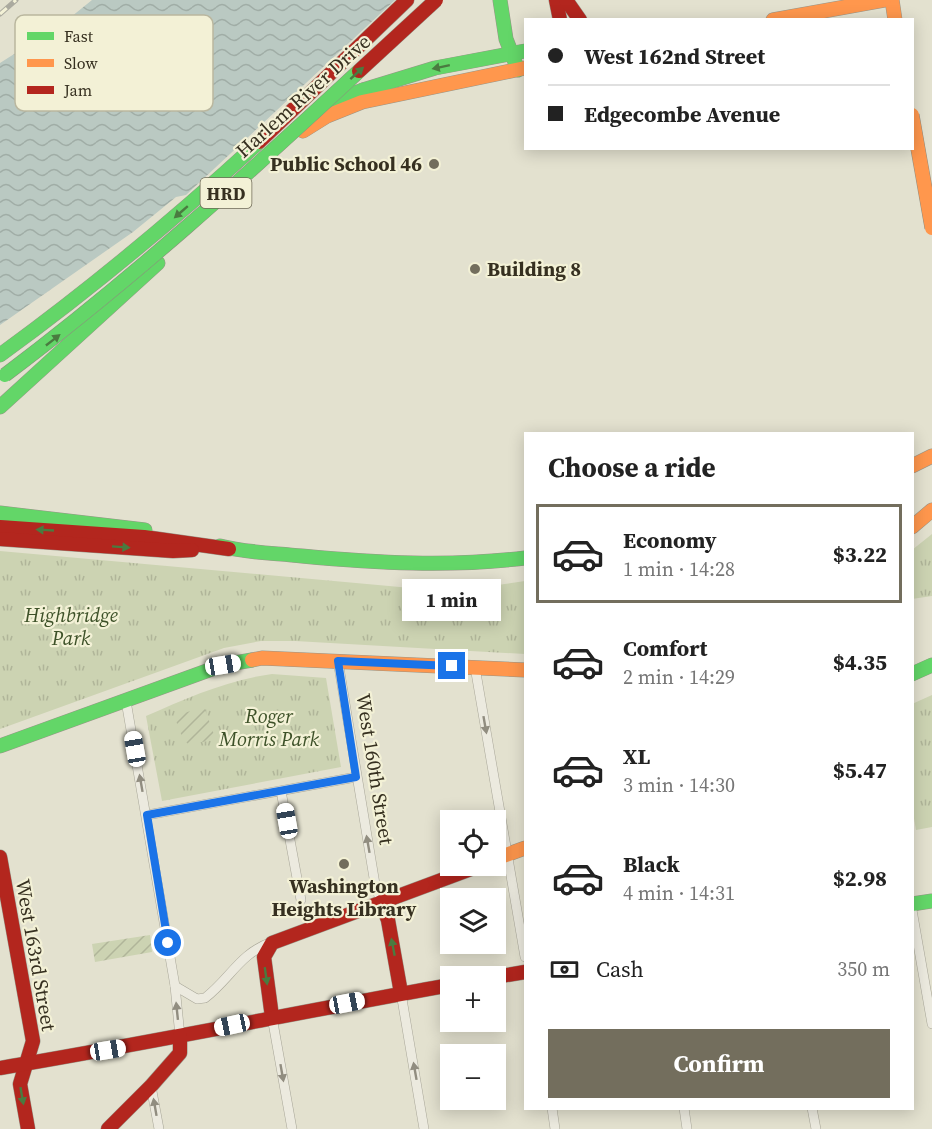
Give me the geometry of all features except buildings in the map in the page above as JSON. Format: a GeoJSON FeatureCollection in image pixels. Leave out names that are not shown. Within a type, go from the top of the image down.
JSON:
{"type":"FeatureCollection","features":[{"type":"Feature","properties":{"kind":"main road","name":"Harlem River Drive"},"geometry":{"type":"LineString","coordinates":[[0,355],[69,305],[130,255],[280,122],[407,0]]}},
{"type":"Feature","properties":{"kind":"main road","name":"Harlem River Drive"},"geometry":{"type":"LineString","coordinates":[[3,377],[100,303],[161,252],[436,0]]}},
{"type":"Feature","properties":{"kind":"main road"},"geometry":{"type":"LineString","coordinates":[[364,95],[417,90],[521,69],[510,54],[500,0]]}},
{"type":"Feature","properties":{"kind":"main road"},"geometry":{"type":"LineString","coordinates":[[556,0],[560,18]]}},
{"type":"Feature","properties":{"kind":"main road"},"geometry":{"type":"LineString","coordinates":[[566,0],[579,18]]}},
{"type":"Feature","properties":{"kind":"main road"},"geometry":{"type":"LineString","coordinates":[[784,18],[884,0]]}},
{"type":"Feature","properties":{"kind":"main road"},"geometry":{"type":"LineString","coordinates":[[892,0],[895,18]]}},
{"type":"Feature","properties":{"kind":"main road"},"geometry":{"type":"LineString","coordinates":[[280,122],[364,95],[412,74],[524,51]]}},
{"type":"Feature","properties":{"kind":"main road"},"geometry":{"type":"LineString","coordinates":[[470,61],[473,78]]}},
{"type":"Feature","properties":{"kind":"main road"},"geometry":{"type":"LineString","coordinates":[[412,74],[417,90]]}},
{"type":"Feature","properties":{"kind":"main road","name":"Harlem River Drive"},"geometry":{"type":"LineString","coordinates":[[0,407],[292,141],[330,113],[364,95]]}},
{"type":"Feature","properties":{"kind":"main road"},"geometry":{"type":"LineString","coordinates":[[914,126],[932,228]]}},
{"type":"Feature","properties":{"kind":"main road"},"geometry":{"type":"LineString","coordinates":[[914,133],[930,209]]}},
{"type":"Feature","properties":{"kind":"main road"},"geometry":{"type":"LineString","coordinates":[[914,465],[932,456]]}},
{"type":"Feature","properties":{"kind":"main road"},"geometry":{"type":"LineString","coordinates":[[914,525],[932,510]]}},
{"type":"Feature","properties":{"kind":"main road"},"geometry":{"type":"LineString","coordinates":[[0,513],[176,534],[229,549]]}},
{"type":"Feature","properties":{"kind":"main road"},"geometry":{"type":"LineString","coordinates":[[0,527],[144,537],[229,549],[419,565],[468,564],[524,558]]}},
{"type":"Feature","properties":{"kind":"main road"},"geometry":{"type":"LineString","coordinates":[[0,539],[173,551],[229,549]]}},
{"type":"Feature","properties":{"kind":"main road"},"geometry":{"type":"LineString","coordinates":[[0,746],[223,665],[262,658],[524,670]]}},
{"type":"Feature","properties":{"kind":"main road"},"geometry":{"type":"LineString","coordinates":[[914,673],[932,665]]}},
{"type":"Feature","properties":{"kind":"main road"},"geometry":{"type":"LineString","coordinates":[[506,855],[524,848]]}},
{"type":"Feature","properties":{"kind":"main road","name":"West 163rd Street"},"geometry":{"type":"LineString","coordinates":[[0,857],[33,1041],[20,1084],[28,1129]]}},
{"type":"Feature","properties":{"kind":"main road"},"geometry":{"type":"LineString","coordinates":[[272,1017],[264,957],[269,947],[277,940],[452,876]]}},
{"type":"Feature","properties":{"kind":"main road"},"geometry":{"type":"LineString","coordinates":[[914,904],[932,901]]}},
{"type":"Feature","properties":{"kind":"main road","name":"West 160th Street"},"geometry":{"type":"LineString","coordinates":[[381,902],[388,920],[401,993]]}},
{"type":"Feature","properties":{"kind":"main road"},"geometry":{"type":"LineString","coordinates":[[506,975],[524,972]]}},
{"type":"Feature","properties":{"kind":"main road"},"geometry":{"type":"LineString","coordinates":[[0,1068],[440,987]]}},
{"type":"Feature","properties":{"kind":"main road"},"geometry":{"type":"LineString","coordinates":[[108,1129],[152,1086],[180,1053],[180,1036]]}},
{"type":"Feature","properties":{"kind":"street"},"geometry":{"type":"LineString","coordinates":[[930,209],[932,235]]}},
{"type":"Feature","properties":{"kind":"street","name":"West 160th Street"},"geometry":{"type":"LineString","coordinates":[[338,661],[375,884],[381,902]]}},
{"type":"Feature","properties":{"kind":"street"},"geometry":{"type":"LineString","coordinates":[[475,667],[495,810]]}},
{"type":"Feature","properties":{"kind":"street"},"geometry":{"type":"LineString","coordinates":[[126,701],[175,986],[180,1036]]}},
{"type":"Feature","properties":{"kind":"street"},"geometry":{"type":"LineString","coordinates":[[147,815],[356,777]]}},
{"type":"Feature","properties":{"kind":"street"},"geometry":{"type":"LineString","coordinates":[[281,791],[301,900]]}},
{"type":"Feature","properties":{"kind":"street"},"geometry":{"type":"LineString","coordinates":[[506,874],[524,953]]}},
{"type":"Feature","properties":{"kind":"street"},"geometry":{"type":"LineString","coordinates":[[914,921],[932,1024]]}},
{"type":"Feature","properties":{"kind":"street"},"geometry":{"type":"LineString","coordinates":[[175,986],[197,999],[205,998],[243,958],[259,946],[277,940]]}},
{"type":"Feature","properties":{"kind":"street","name":"West 160th Street"},"geometry":{"type":"LineString","coordinates":[[401,993],[424,1129]]}},
{"type":"Feature","properties":{"kind":"street"},"geometry":{"type":"LineString","coordinates":[[272,1017],[292,1129]]}},
{"type":"Feature","properties":{"kind":"street"},"geometry":{"type":"LineString","coordinates":[[152,1086],[159,1129]]}},
{"type":"Feature","properties":{"kind":"street"},"geometry":{"type":"LineString","coordinates":[[552,1110],[555,1129]]}},
{"type":"Feature","properties":{"kind":"street"},"geometry":{"type":"LineString","coordinates":[[684,1110],[687,1129]]}},
{"type":"Feature","properties":{"kind":"street"},"geometry":{"type":"LineString","coordinates":[[812,1110],[816,1129]]}},
{"type":"Feature","properties":{"kind":"green space"},"geometry":{"type":"Polygon","coordinates":[[[932,534],[932,596],[914,599],[914,548],[932,534]]]}},
{"type":"Feature","properties":{"kind":"green space","name":"Highbridge Park"},"geometry":{"type":"Polygon","coordinates":[[[0,551],[411,588],[491,586],[524,581],[524,654],[261,641],[224,648],[0,729],[0,551]]]}},
{"type":"Feature","properties":{"kind":"green space","name":"Roger Morris Park"},"geometry":{"type":"Polygon","coordinates":[[[272,674],[326,678],[341,767],[162,801],[146,716],[223,685],[272,674]]]}},
{"type":"Feature","properties":{"kind":"green space"},"geometry":{"type":"Polygon","coordinates":[[[932,695],[932,827],[916,830],[914,818],[914,703],[932,695]]]}},
{"type":"Feature","properties":{"kind":"green space"},"geometry":{"type":"Polygon","coordinates":[[[204,707],[216,740],[188,744],[183,739],[174,716],[204,707]]]}},
{"type":"Feature","properties":{"kind":"green space"},"geometry":{"type":"Polygon","coordinates":[[[150,935],[152,952],[95,962],[92,944],[150,935]]]}},
{"type":"Feature","properties":{"kind":"water"},"geometry":{"type":"Polygon","coordinates":[[[92,0],[395,0],[186,195],[176,197],[133,232],[0,325],[0,63],[15,53],[15,111],[213,111],[213,15],[73,15],[92,0]]]}},
{"type":"Feature","properties":{"kind":"railway"},"geometry":{"type":"LineString","coordinates":[[0,14],[16,0]]}},
{"type":"Feature","properties":{"kind":"traffic: fast"},"geometry":{"type":"LineString","coordinates":[[500,0],[506,39],[518,70]]}},
{"type":"Feature","properties":{"kind":"traffic: fast"},"geometry":{"type":"LineString","coordinates":[[364,99],[363,90],[435,68],[524,51]]}},
{"type":"Feature","properties":{"kind":"traffic: fast"},"geometry":{"type":"LineString","coordinates":[[5,375],[97,303],[186,228],[359,71]]}},
{"type":"Feature","properties":{"kind":"traffic: fast"},"geometry":{"type":"LineString","coordinates":[[324,104],[363,90]]}},
{"type":"Feature","properties":{"kind":"traffic: fast"},"geometry":{"type":"LineString","coordinates":[[0,355],[132,252],[259,142]]}},
{"type":"Feature","properties":{"kind":"traffic: fast"},"geometry":{"type":"LineString","coordinates":[[0,407],[158,263]]}},
{"type":"Feature","properties":{"kind":"traffic: fast"},"geometry":{"type":"LineString","coordinates":[[0,513],[145,530]]}},
{"type":"Feature","properties":{"kind":"traffic: fast"},"geometry":{"type":"LineString","coordinates":[[220,546],[240,550],[385,562],[441,563],[524,558]]}},
{"type":"Feature","properties":{"kind":"traffic: fast"},"geometry":{"type":"LineString","coordinates":[[0,746],[223,665],[252,660]]}},
{"type":"Feature","properties":{"kind":"traffic: fast"},"geometry":{"type":"LineString","coordinates":[[914,673],[932,665]]}},
{"type":"Feature","properties":{"kind":"traffic: fast"},"geometry":{"type":"LineString","coordinates":[[914,904],[932,901]]}},
{"type":"Feature","properties":{"kind":"traffic: slow"},"geometry":{"type":"LineString","coordinates":[[784,18],[884,0]]}},
{"type":"Feature","properties":{"kind":"traffic: slow"},"geometry":{"type":"LineString","coordinates":[[892,0],[895,18]]}},
{"type":"Feature","properties":{"kind":"traffic: slow"},"geometry":{"type":"LineString","coordinates":[[303,131],[327,116],[362,102],[524,68]]}},
{"type":"Feature","properties":{"kind":"traffic: slow"},"geometry":{"type":"LineString","coordinates":[[914,126],[932,228]]}},
{"type":"Feature","properties":{"kind":"traffic: slow"},"geometry":{"type":"LineString","coordinates":[[914,465],[932,456]]}},
{"type":"Feature","properties":{"kind":"traffic: slow"},"geometry":{"type":"LineString","coordinates":[[914,525],[932,510]]}},
{"type":"Feature","properties":{"kind":"traffic: slow"},"geometry":{"type":"LineString","coordinates":[[252,660],[262,658],[524,670]]}},
{"type":"Feature","properties":{"kind":"traffic: slow"},"geometry":{"type":"LineString","coordinates":[[506,855],[524,848]]}},
{"type":"Feature","properties":{"kind":"traffic: jam"},"geometry":{"type":"LineString","coordinates":[[259,142],[407,0]]}},
{"type":"Feature","properties":{"kind":"traffic: jam"},"geometry":{"type":"LineString","coordinates":[[359,71],[436,0]]}},
{"type":"Feature","properties":{"kind":"traffic: jam"},"geometry":{"type":"LineString","coordinates":[[556,0],[560,18]]}},
{"type":"Feature","properties":{"kind":"traffic: jam"},"geometry":{"type":"LineString","coordinates":[[566,0],[579,18]]}},
{"type":"Feature","properties":{"kind":"traffic: jam"},"geometry":{"type":"LineString","coordinates":[[0,527],[144,537],[229,549]]}},
{"type":"Feature","properties":{"kind":"traffic: jam"},"geometry":{"type":"LineString","coordinates":[[0,539],[173,551],[192,550]]}},
{"type":"Feature","properties":{"kind":"traffic: jam"},"geometry":{"type":"LineString","coordinates":[[0,857],[33,1041],[20,1084],[28,1129]]}},
{"type":"Feature","properties":{"kind":"traffic: jam"},"geometry":{"type":"LineString","coordinates":[[272,1017],[264,957],[272,943],[452,876]]}},
{"type":"Feature","properties":{"kind":"traffic: jam"},"geometry":{"type":"LineString","coordinates":[[381,902],[388,920],[401,993]]}},
{"type":"Feature","properties":{"kind":"traffic: jam"},"geometry":{"type":"LineString","coordinates":[[506,975],[524,972]]}},
{"type":"Feature","properties":{"kind":"traffic: jam"},"geometry":{"type":"LineString","coordinates":[[0,1068],[440,987]]}},
{"type":"Feature","properties":{"kind":"traffic: jam"},"geometry":{"type":"LineString","coordinates":[[108,1129],[180,1053],[180,1036]]}},
{"type":"Feature","properties":{"kind":"place","name":"Public School 46"},"geometry":{"type":"Point","coordinates":[434,164]}},
{"type":"Feature","properties":{"kind":"place","name":"Building 8"},"geometry":{"type":"Point","coordinates":[475,269]}},
{"type":"Feature","properties":{"kind":"place","name":"Washington Heights Library"},"geometry":{"type":"Point","coordinates":[344,864]}},
{"type":"Feature","properties":{"kind":"route"},"geometry":{"type":"LineString","coordinates":[[168,943],[147,815],[356,777],[338,661],[452,666]]}}]}
